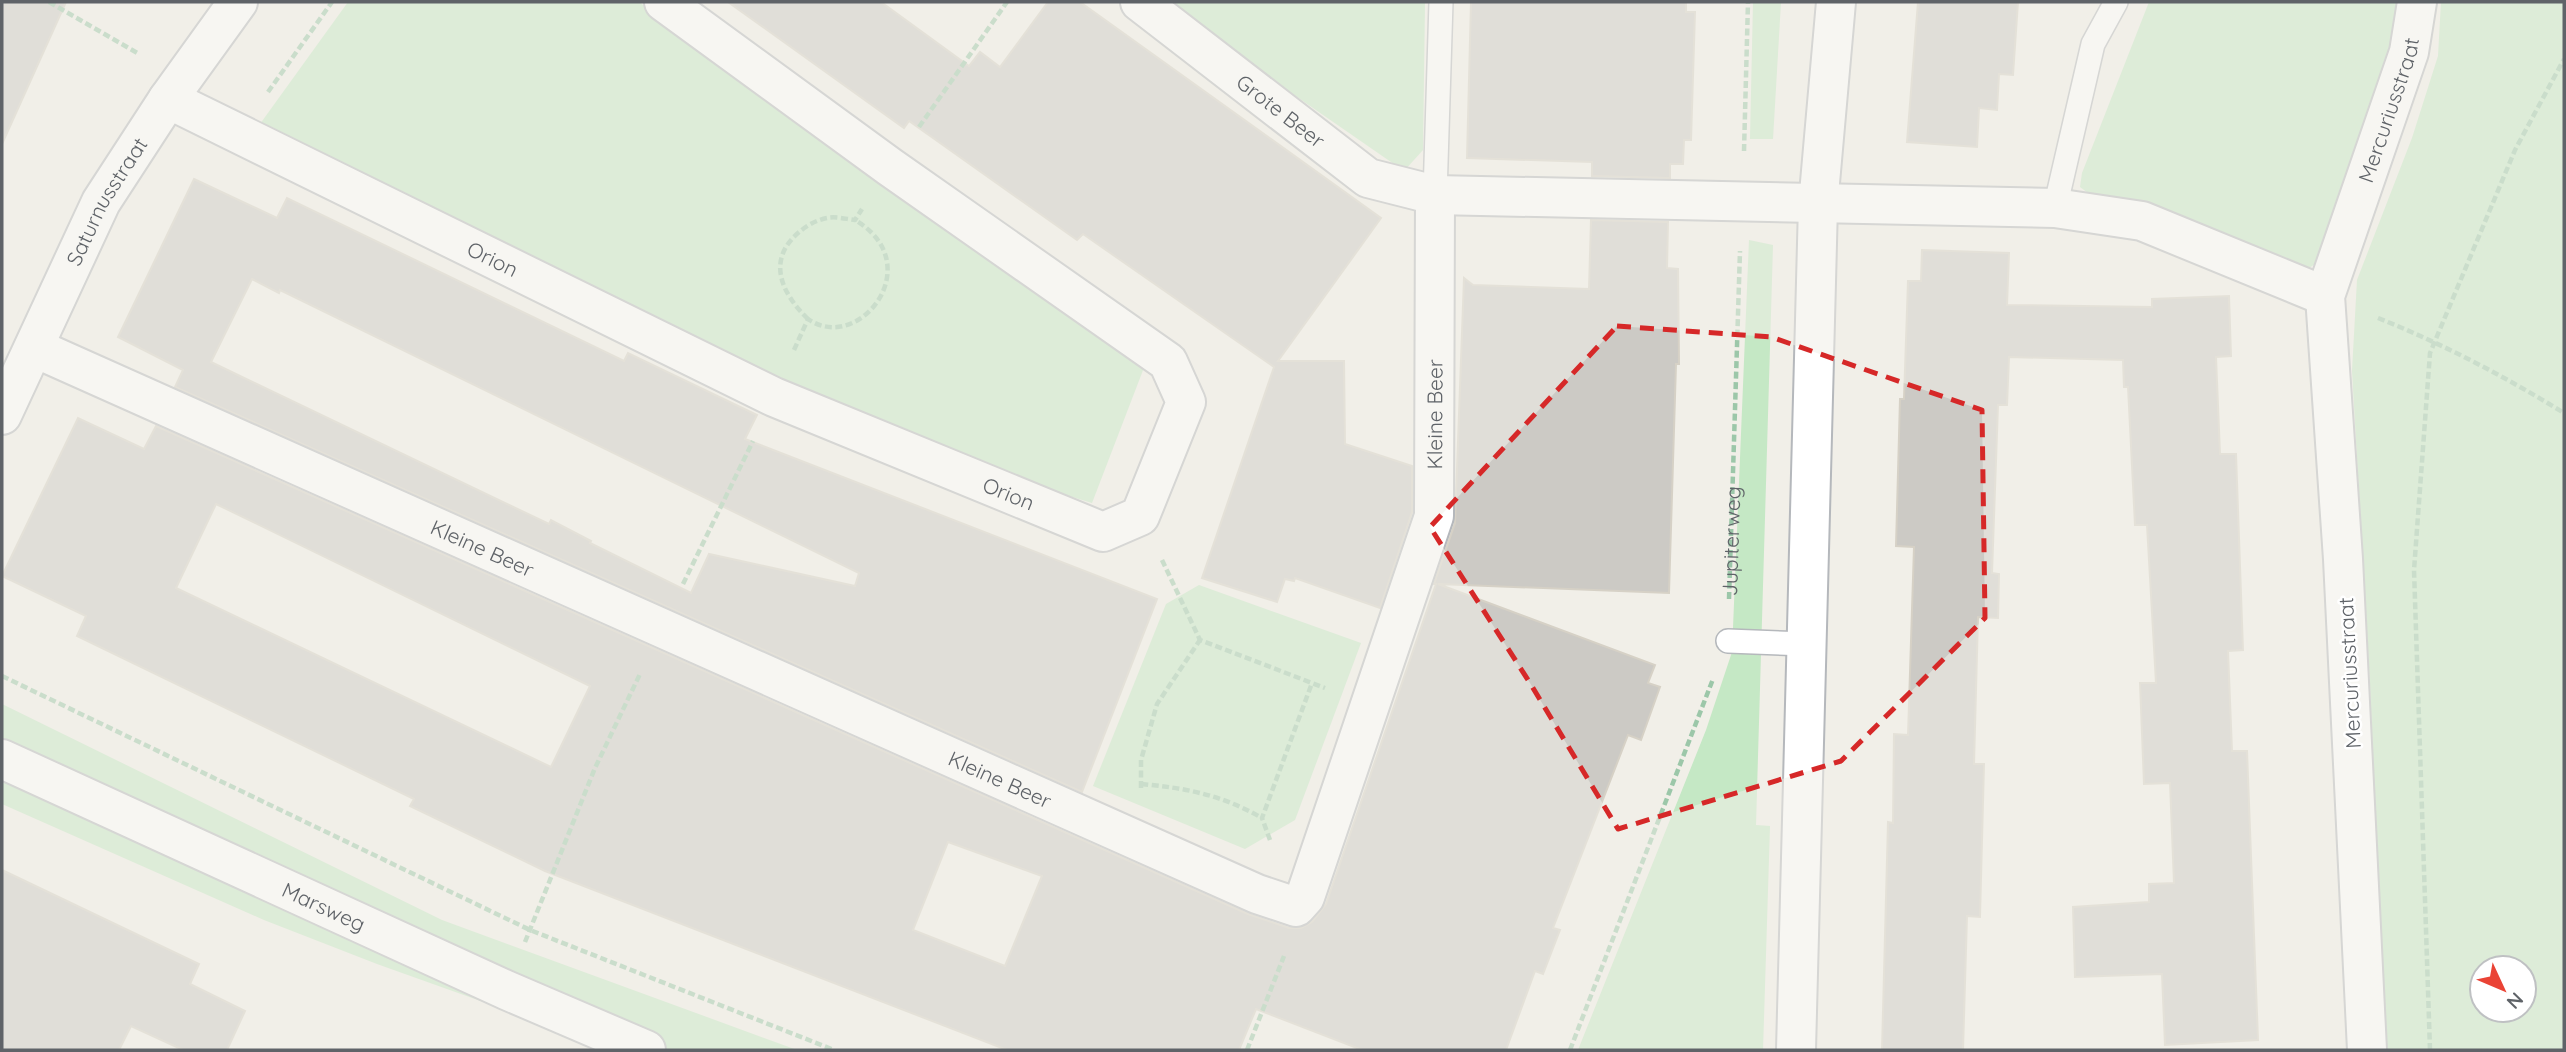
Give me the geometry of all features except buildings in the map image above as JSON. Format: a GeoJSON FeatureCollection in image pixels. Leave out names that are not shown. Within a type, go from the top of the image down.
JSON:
{"type":"FeatureCollection","features":[{"type":"Feature","properties":{"kind":"street","name":"Saturnusstraat"},"geometry":{"type":"LineString","coordinates":[[2,415],[101,202],[238,2]]}},
{"type":"Feature","properties":{"kind":"street"},"geometry":{"type":"LineString","coordinates":[[664,2],[890,167],[1168,362],[1186,402],[1140,516]]}},
{"type":"Feature","properties":{"kind":"street","name":"Grote Beer"},"geometry":{"type":"LineString","coordinates":[[1140,2],[1367,178],[1435,195],[1818,205]]}},
{"type":"Feature","properties":{"kind":"street"},"geometry":{"type":"LineString","coordinates":[[1796,1050],[1818,205],[1836,2]]}},
{"type":"Feature","properties":{"kind":"street","name":"Mercuriusstraat"},"geometry":{"type":"LineString","coordinates":[[2367,1050],[2343,559],[2325,296],[2409,52],[2417,2]]}},
{"type":"Feature","properties":{"kind":"street","name":"Orion"},"geometry":{"type":"LineString","coordinates":[[176,89],[239,134],[774,397],[1103,531],[1140,516]]}},
{"type":"Feature","properties":{"kind":"street","name":"Kleine Beer"},"geometry":{"type":"LineString","coordinates":[[34,348],[1257,894],[1296,907],[1305,897],[1434,516],[1435,195]]}},
{"type":"Feature","properties":{"kind":"street"},"geometry":{"type":"LineString","coordinates":[[1818,205],[2055,208],[2142,220],[2325,296]]}},
{"type":"Feature","properties":{"kind":"street","name":"Marsweg"},"geometry":{"type":"LineString","coordinates":[[2,758],[506,990],[646,1050]]}},
{"type":"Feature","properties":{"kind":"lane"},"geometry":{"type":"LineString","coordinates":[[1435,195],[1441,2]]}},
{"type":"Feature","properties":{"kind":"lane"},"geometry":{"type":"LineString","coordinates":[[2055,208],[2093,44],[2116,2]]}},
{"type":"Feature","properties":{"kind":"lane"},"geometry":{"type":"LineString","coordinates":[[1728,641],[1807,644]]}},
{"type":"Feature","properties":{"kind":"path"},"geometry":{"type":"LineString","coordinates":[[49,2],[176,89]]}},
{"type":"Feature","properties":{"kind":"path"},"geometry":{"type":"LineString","coordinates":[[239,134],[332,2]]}},
{"type":"Feature","properties":{"kind":"path"},"geometry":{"type":"LineString","coordinates":[[855,220],[1007,2]]}},
{"type":"Feature","properties":{"kind":"path","name":"Jupiterweg"},"geometry":{"type":"LineString","coordinates":[[1570,1050],[1728,641],[1748,2]]}},
{"type":"Feature","properties":{"kind":"path"},"geometry":{"type":"LineString","coordinates":[[2430,1050],[2414,570],[2430,353],[2515,150],[2564,59]]}},
{"type":"Feature","properties":{"kind":"path"},"geometry":{"type":"LineString","coordinates":[[828,217],[855,220],[872,230],[885,249],[889,271],[883,291],[872,309],[853,323],[835,327],[818,326],[796,307],[784,288],[779,265],[790,241],[808,225],[828,217]]}},
{"type":"Feature","properties":{"kind":"path"},"geometry":{"type":"LineString","coordinates":[[2325,296],[2435,341],[2526,389],[2564,413]]}},
{"type":"Feature","properties":{"kind":"path"},"geometry":{"type":"LineString","coordinates":[[506,990],[595,768],[774,397],[808,319]]}},
{"type":"Feature","properties":{"kind":"path"},"geometry":{"type":"LineString","coordinates":[[1140,516],[1200,640],[1369,704]]}},
{"type":"Feature","properties":{"kind":"path"},"geometry":{"type":"LineString","coordinates":[[1131,838],[1141,806],[1141,760],[1157,704],[1200,640]]}},
{"type":"Feature","properties":{"kind":"path"},"geometry":{"type":"LineString","coordinates":[[2,676],[530,930],[834,1050]]}},
{"type":"Feature","properties":{"kind":"path"},"geometry":{"type":"LineString","coordinates":[[1141,784],[1186,788],[1237,803],[1262,818]]}},
{"type":"Feature","properties":{"kind":"path"},"geometry":{"type":"LineString","coordinates":[[1247,1050],[1298,922],[1296,907]]}},
{"type":"Feature","properties":{"kind":"highlighted area"},"geometry":{"type":"Polygon","coordinates":[[[1617,326],[1771,337],[1982,410],[1985,618],[1841,761],[1618,829],[1530,683],[1430,527],[1617,326]]]}},
{"type":"Feature","properties":{"kind":"green space"},"geometry":{"type":"Polygon","coordinates":[[[348,2],[639,2],[1121,341],[1145,365],[1092,503],[794,386],[260,124],[348,2]]]}},
{"type":"Feature","properties":{"kind":"green space"},"geometry":{"type":"Polygon","coordinates":[[[1160,2],[1425,2],[1423,150],[1404,171],[1160,2]]]}},
{"type":"Feature","properties":{"kind":"green space"},"geometry":{"type":"Polygon","coordinates":[[[1753,2],[1781,2],[1773,139],[1750,139],[1753,2]]]}},
{"type":"Feature","properties":{"kind":"green space"},"geometry":{"type":"Polygon","coordinates":[[[2149,2],[2399,2],[2399,16],[2386,65],[2320,261],[2301,273],[2092,196],[2080,187],[2082,173],[2149,2]]]}},
{"type":"Feature","properties":{"kind":"green space"},"geometry":{"type":"Polygon","coordinates":[[[2441,2],[2564,2],[2564,1050],[2385,1050],[2370,685],[2352,371],[2357,280],[2412,138],[2438,56],[2441,2]]]}},
{"type":"Feature","properties":{"kind":"green space"},"geometry":{"type":"Polygon","coordinates":[[[1749,240],[1773,245],[1756,825],[1770,826],[1763,1050],[1578,1050],[1706,730],[1732,652],[1749,240]]]}},
{"type":"Feature","properties":{"kind":"green space"},"geometry":{"type":"Polygon","coordinates":[[[1199,585],[1361,643],[1295,820],[1245,849],[1093,786],[1166,604],[1199,585]]]}},
{"type":"Feature","properties":{"kind":"green space"},"geometry":{"type":"Polygon","coordinates":[[[2,704],[442,920],[797,1050],[618,1050],[377,964],[264,920],[2,804],[2,704]]]}}]}
